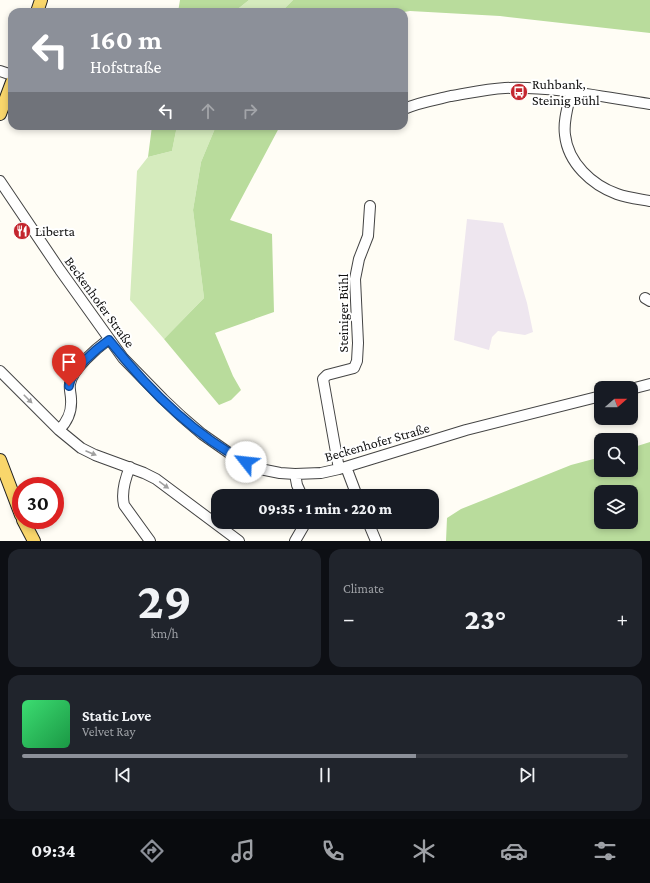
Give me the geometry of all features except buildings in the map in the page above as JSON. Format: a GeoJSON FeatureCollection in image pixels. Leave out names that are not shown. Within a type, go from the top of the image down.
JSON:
{"type":"FeatureCollection","features":[{"type":"Feature","properties":{"kind":"main road"},"geometry":{"type":"LineString","coordinates":[[0,114],[8,93]]}},
{"type":"Feature","properties":{"kind":"main road"},"geometry":{"type":"LineString","coordinates":[[0,460],[12,491]]}},
{"type":"Feature","properties":{"kind":"main road"},"geometry":{"type":"LineString","coordinates":[[28,529],[34,541]]}},
{"type":"Feature","properties":{"kind":"street"},"geometry":{"type":"LineString","coordinates":[[408,107],[422,102],[495,89],[529,88],[570,92],[650,104]]}},
{"type":"Feature","properties":{"kind":"street"},"geometry":{"type":"LineString","coordinates":[[570,92],[564,134],[568,150],[577,166],[593,180],[610,191],[630,198],[650,201]]}},
{"type":"Feature","properties":{"kind":"street","name":"Beckenhofer Straße"},"geometry":{"type":"LineString","coordinates":[[0,181],[109,340],[123,358],[163,399],[215,444],[232,455],[260,468],[280,473],[321,473],[466,430],[594,398]]}},
{"type":"Feature","properties":{"kind":"street","name":"Steiniger Bühl"},"geometry":{"type":"LineString","coordinates":[[342,468],[323,379],[327,375],[354,368],[357,361],[358,344],[355,279],[359,259],[368,236],[370,206]]}},
{"type":"Feature","properties":{"kind":"street"},"geometry":{"type":"LineString","coordinates":[[59,430],[68,420],[70,414],[71,399],[69,386],[71,378],[83,362],[109,340]]}},
{"type":"Feature","properties":{"kind":"street"},"geometry":{"type":"LineString","coordinates":[[0,371],[74,443],[87,451],[130,467],[156,479],[239,541]]}},
{"type":"Feature","properties":{"kind":"street"},"geometry":{"type":"LineString","coordinates":[[638,387],[650,384]]}},
{"type":"Feature","properties":{"kind":"street"},"geometry":{"type":"LineString","coordinates":[[130,467],[124,483],[124,505],[150,541]]}},
{"type":"Feature","properties":{"kind":"street"},"geometry":{"type":"LineString","coordinates":[[342,468],[353,489]]}},
{"type":"Feature","properties":{"kind":"street"},"geometry":{"type":"LineString","coordinates":[[295,474],[299,489]]}},
{"type":"Feature","properties":{"kind":"street"},"geometry":{"type":"LineString","coordinates":[[295,541],[302,529]]}},
{"type":"Feature","properties":{"kind":"street"},"geometry":{"type":"LineString","coordinates":[[371,529],[376,541]]}},
{"type":"Feature","properties":{"kind":"shaded area"},"geometry":{"type":"Polygon","coordinates":[[[467,219],[503,223],[527,303],[533,332],[525,335],[498,331],[492,337],[489,350],[454,340],[467,219]]]}},
{"type":"Feature","properties":{"kind":"green space"},"geometry":{"type":"Polygon","coordinates":[[[180,0],[249,0],[239,8],[179,8],[180,0]]]}},
{"type":"Feature","properties":{"kind":"green space"},"geometry":{"type":"Polygon","coordinates":[[[249,0],[293,0],[285,8],[239,8],[249,0]]]}},
{"type":"Feature","properties":{"kind":"green space"},"geometry":{"type":"Polygon","coordinates":[[[293,0],[650,0],[650,33],[500,16],[408,11],[408,8],[285,8],[293,0]]]}},
{"type":"Feature","properties":{"kind":"green space"},"geometry":{"type":"Polygon","coordinates":[[[151,130],[176,130],[172,151],[148,157],[151,130]]]}},
{"type":"Feature","properties":{"kind":"green space"},"geometry":{"type":"Polygon","coordinates":[[[176,130],[214,130],[201,162],[193,210],[204,298],[164,339],[130,300],[137,171],[148,157],[172,151],[176,130]]]}},
{"type":"Feature","properties":{"kind":"green space"},"geometry":{"type":"Polygon","coordinates":[[[214,130],[278,130],[230,220],[272,234],[274,312],[215,333],[233,376],[241,390],[231,400],[219,405],[164,339],[204,298],[193,210],[201,162],[214,130]]]}},
{"type":"Feature","properties":{"kind":"green space"},"geometry":{"type":"Polygon","coordinates":[[[650,442],[650,541],[446,541],[447,518],[461,509],[571,465],[594,459],[594,477],[638,477],[638,446],[650,442]]]}},
{"type":"Feature","properties":{"kind":"place","name":"Ruhbank, Steinig Bühl"},"geometry":{"type":"Point","coordinates":[519,92]}},
{"type":"Feature","properties":{"kind":"place","name":"Liberta"},"geometry":{"type":"Point","coordinates":[22,231]}},
{"type":"Feature","properties":{"kind":"route"},"geometry":{"type":"LineString","coordinates":[[69,386],[71,378],[83,362],[109,340],[123,358],[181,416],[215,444],[246,462]]}}]}
